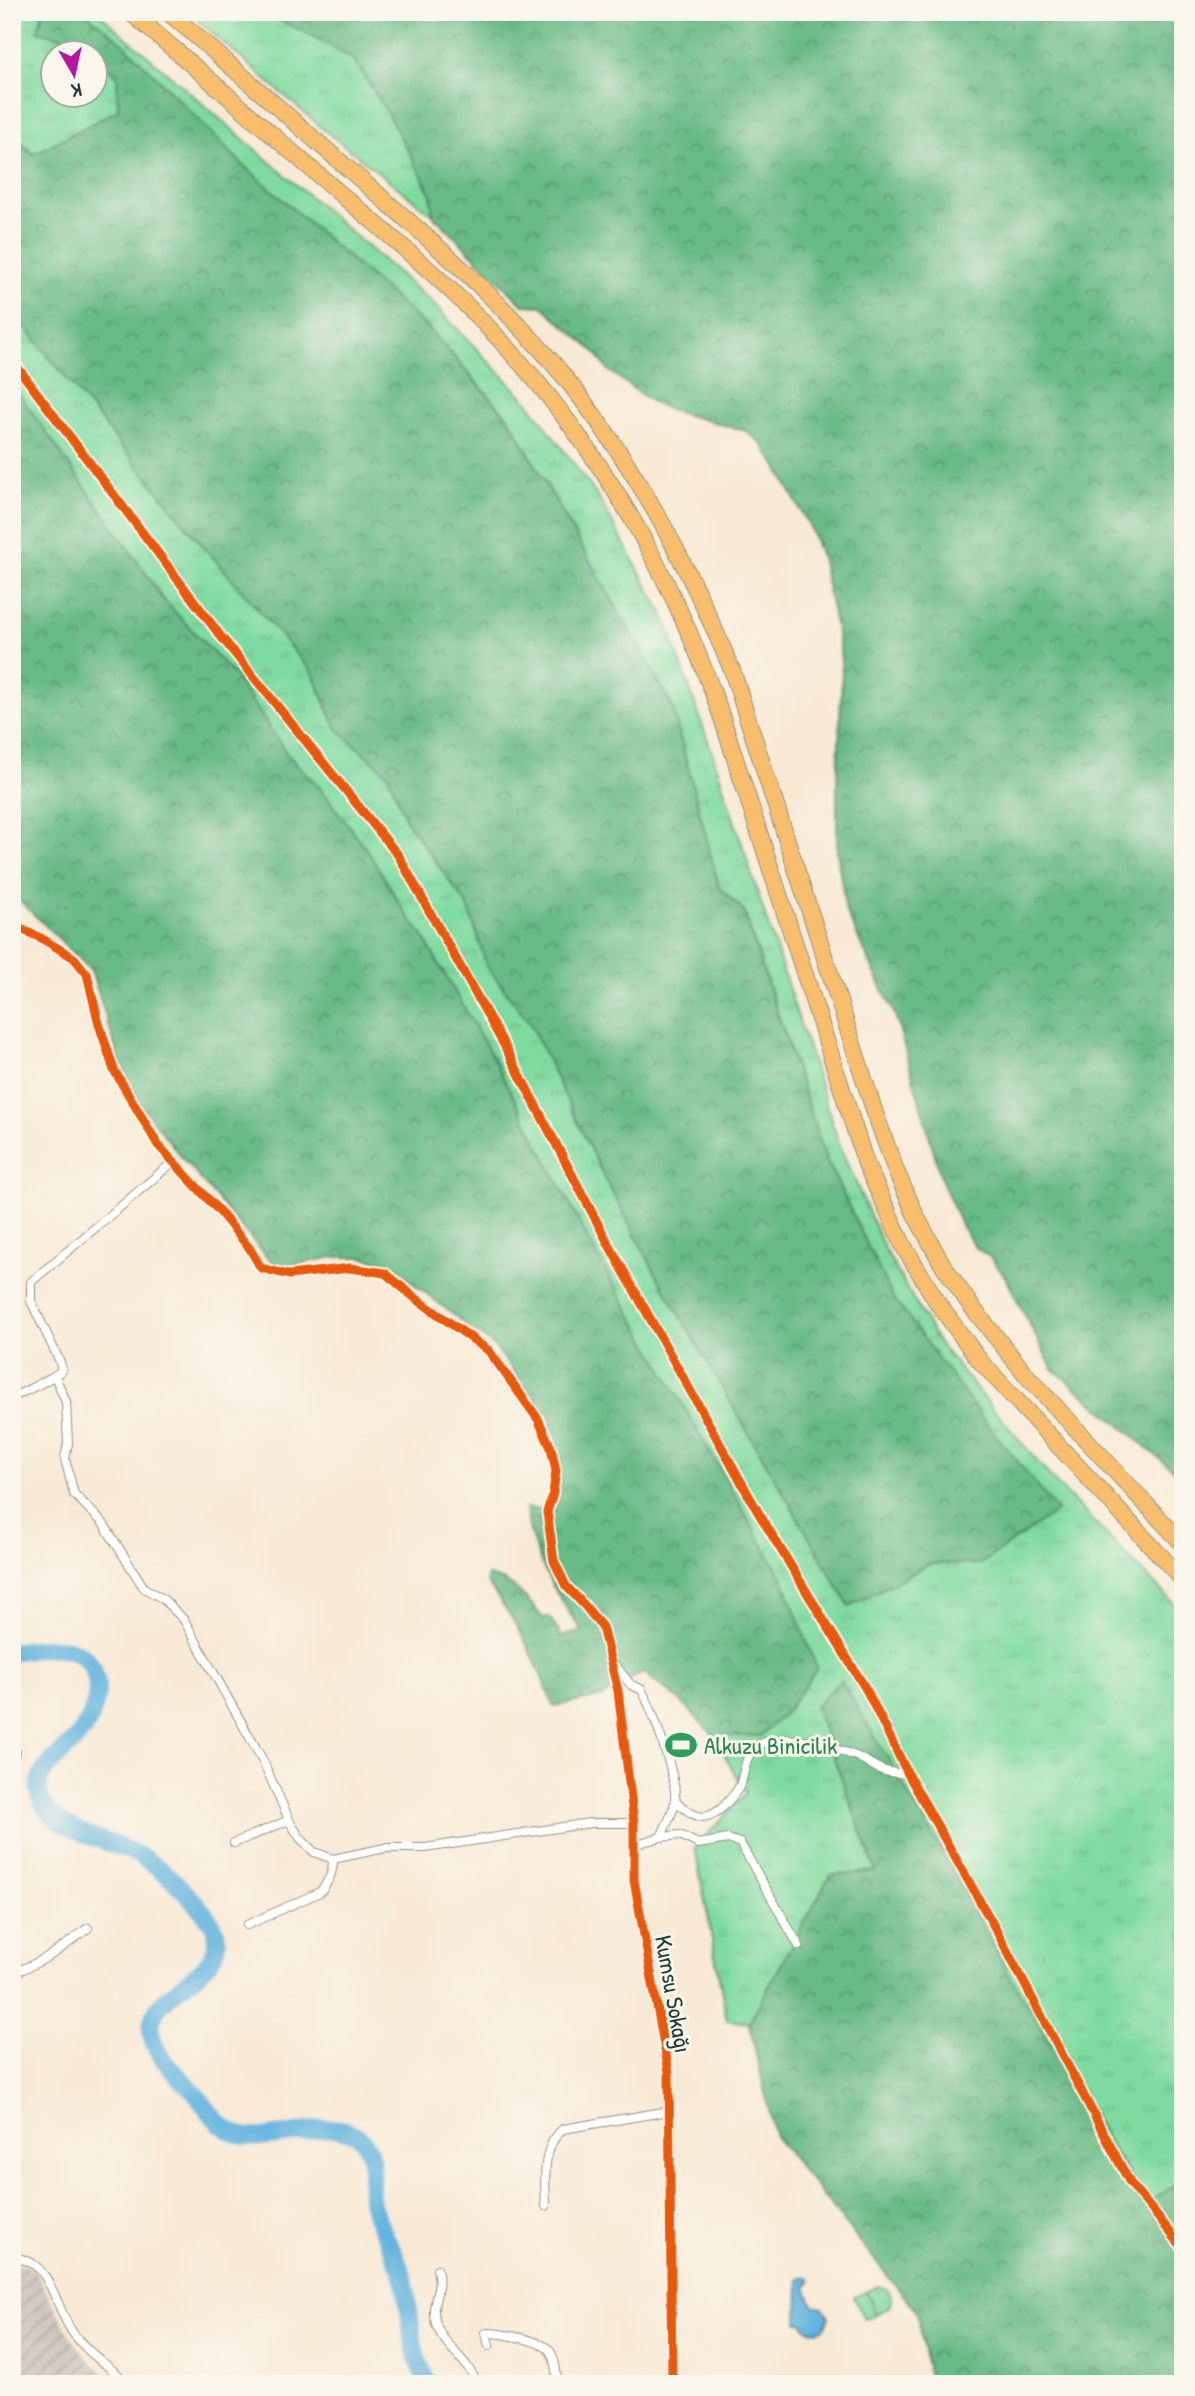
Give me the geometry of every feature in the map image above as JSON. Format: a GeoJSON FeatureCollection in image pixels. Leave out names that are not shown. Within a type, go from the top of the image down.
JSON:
{"type":"FeatureCollection","features":[{"type":"Feature","properties":{"kind":"highway"},"geometry":{"type":"LineString","coordinates":[[130,12],[411,255],[467,307],[504,344],[551,400],[608,478],[663,574],[690,630],[862,1154],[898,1235],[939,1306],[986,1368],[1183,1580]]}},
{"type":"Feature","properties":{"kind":"highway"},"geometry":{"type":"LineString","coordinates":[[168,12],[476,280],[560,372],[621,454],[684,563],[732,670],[874,1113],[916,1216],[956,1286],[1005,1352],[1183,1544]]}},
{"type":"Feature","properties":{"kind":"street"},"geometry":{"type":"LineString","coordinates":[[12,360],[219,634],[398,855],[503,1043],[608,1243],[758,1512],[867,1691],[908,1774],[995,1928],[1130,2183],[1183,2248]]}},
{"type":"Feature","properties":{"kind":"street"},"geometry":{"type":"LineString","coordinates":[[12,925],[41,938],[74,958],[87,974],[114,1070],[159,1145],[219,1211],[250,1249],[261,1268],[289,1275],[350,1268],[385,1273],[489,1351],[538,1419],[551,1448],[556,1471],[547,1512],[554,1561],[566,1586],[602,1627],[610,1656],[620,1673],[631,1685],[641,1689],[648,1700],[676,1800],[685,1810],[696,1816],[716,1814],[733,1796],[750,1754],[756,1746],[782,1738],[856,1755],[884,1772],[908,1774]]}},
{"type":"Feature","properties":{"kind":"street"},"geometry":{"type":"LineString","coordinates":[[12,1398],[62,1370],[31,1301],[31,1282],[173,1163]]}},
{"type":"Feature","properties":{"kind":"street"},"geometry":{"type":"LineString","coordinates":[[55,1376],[66,1402],[68,1443],[65,1459],[74,1494],[103,1523],[144,1588],[163,1599],[184,1620],[251,1737],[289,1820],[301,1839],[314,1852],[333,1859],[385,1848],[425,1848],[590,1823],[634,1823]]}},
{"type":"Feature","properties":{"kind":"street","name":"Kumsu Sokağı"},"geometry":{"type":"LineString","coordinates":[[610,1656],[624,1730],[634,1823],[634,1880],[669,2072],[672,2384]]}},
{"type":"Feature","properties":{"kind":"street"},"geometry":{"type":"LineString","coordinates":[[661,1837],[676,1800]]}},
{"type":"Feature","properties":{"kind":"street"},"geometry":{"type":"LineString","coordinates":[[234,1843],[289,1820]]}},
{"type":"Feature","properties":{"kind":"street"},"geometry":{"type":"LineString","coordinates":[[633,1845],[680,1835],[698,1844],[728,1839],[740,1843],[799,1946]]}},
{"type":"Feature","properties":{"kind":"street"},"geometry":{"type":"LineString","coordinates":[[247,1925],[320,1892],[333,1871],[333,1859]]}},
{"type":"Feature","properties":{"kind":"street"},"geometry":{"type":"LineString","coordinates":[[12,1973],[50,1957],[88,1928]]}},
{"type":"Feature","properties":{"kind":"street"},"geometry":{"type":"LineString","coordinates":[[546,2206],[545,2174],[548,2150],[555,2135],[563,2129],[669,2111]]}},
{"type":"Feature","properties":{"kind":"street"},"geometry":{"type":"LineString","coordinates":[[12,2258],[30,2260],[37,2266],[47,2278],[72,2332],[93,2356],[128,2384]]}},
{"type":"Feature","properties":{"kind":"street"},"geometry":{"type":"LineString","coordinates":[[437,2269],[441,2282],[434,2306],[436,2323],[444,2338],[473,2373],[477,2384]]}},
{"type":"Feature","properties":{"kind":"street"},"geometry":{"type":"LineString","coordinates":[[489,2346],[486,2333],[498,2333],[545,2346],[552,2352],[558,2384]]}},
{"type":"Feature","properties":{"kind":"shaded area"},"geometry":{"type":"Polygon","coordinates":[[[12,2265],[25,2265],[36,2272],[72,2339],[90,2361],[117,2384],[12,2384],[12,2265]]]}},
{"type":"Feature","properties":{"kind":"green space"},"geometry":{"type":"Polygon","coordinates":[[[12,12],[43,12],[38,31],[66,38],[38,38],[38,108],[108,108],[108,67],[117,75],[118,111],[34,154],[12,135],[12,12]]]}},
{"type":"Feature","properties":{"kind":"green space"},"geometry":{"type":"Polygon","coordinates":[[[43,12],[84,12],[122,42],[242,164],[428,328],[509,419],[672,706],[719,887],[743,911],[826,1159],[892,1296],[977,1411],[1057,1511],[980,1564],[929,1564],[849,1606],[659,1279],[602,1173],[531,1025],[487,966],[468,906],[407,822],[388,774],[336,728],[313,673],[193,534],[36,341],[12,307],[12,135],[34,154],[118,110],[117,75],[108,67],[108,38],[65,38],[38,31],[43,12]]]}},
{"type":"Feature","properties":{"kind":"green space"},"geometry":{"type":"Polygon","coordinates":[[[84,12],[97,12],[430,301],[528,402],[598,497],[664,616],[714,758],[840,1147],[885,1250],[939,1344],[1052,1479],[1183,1613],[1183,2173],[1175,2185],[1146,2205],[1008,1973],[938,1844],[841,1680],[815,1707],[876,1871],[830,1876],[749,2023],[727,2020],[695,1848],[746,1793],[714,1736],[760,1736],[783,1580],[588,1239],[492,1056],[421,933],[369,853],[321,789],[287,754],[235,676],[160,596],[12,384],[12,307],[36,341],[193,534],[313,673],[336,728],[388,774],[407,822],[468,906],[487,966],[531,1025],[602,1173],[659,1279],[850,1606],[929,1564],[980,1564],[1056,1511],[892,1297],[826,1159],[744,911],[719,887],[672,706],[509,418],[428,328],[242,164],[122,42],[84,12]]]}},
{"type":"Feature","properties":{"kind":"green space"},"geometry":{"type":"Polygon","coordinates":[[[188,12],[262,12],[353,59],[384,107],[423,178],[431,195],[433,215],[323,129],[188,12]]]}},
{"type":"Feature","properties":{"kind":"green space"},"geometry":{"type":"Polygon","coordinates":[[[262,12],[1183,12],[1183,1478],[1052,1368],[1006,1278],[991,1258],[975,1247],[962,1227],[942,1181],[896,1017],[846,912],[837,852],[842,672],[840,649],[821,556],[810,527],[773,460],[760,442],[746,431],[669,410],[650,401],[607,369],[596,353],[542,306],[523,305],[433,215],[431,195],[423,178],[384,107],[353,59],[262,12]]]}},
{"type":"Feature","properties":{"kind":"green space"},"geometry":{"type":"Polygon","coordinates":[[[12,384],[160,596],[235,676],[287,754],[321,789],[369,853],[421,933],[492,1056],[588,1239],[783,1580],[817,1668],[786,1712],[760,1736],[714,1736],[682,1702],[643,1672],[602,1697],[553,1706],[525,1642],[487,1583],[488,1576],[512,1586],[543,1618],[549,1617],[560,1632],[560,1637],[582,1631],[546,1572],[528,1525],[526,1508],[555,1511],[560,1492],[561,1454],[547,1414],[494,1346],[387,1263],[361,1257],[332,1257],[278,1267],[266,1256],[142,1106],[119,1059],[91,970],[12,893],[12,384]]]}},
{"type":"Feature","properties":{"kind":"green space"},"geometry":{"type":"Polygon","coordinates":[[[841,1680],[938,1844],[1008,1973],[1146,2204],[1175,2185],[1183,2173],[1183,2384],[930,2384],[917,2312],[775,2136],[749,2023],[830,1876],[876,1871],[815,1707],[841,1680]]]}},
{"type":"Feature","properties":{"kind":"green space"},"geometry":{"type":"Polygon","coordinates":[[[879,2286],[888,2291],[891,2300],[889,2307],[876,2314],[866,2292],[879,2286]]]}},
{"type":"Feature","properties":{"kind":"green space"},"geometry":{"type":"Polygon","coordinates":[[[866,2292],[876,2314],[864,2319],[854,2297],[866,2292]]]}},
{"type":"Feature","properties":{"kind":"water"},"geometry":{"type":"Polygon","coordinates":[[[802,2277],[810,2279],[806,2288],[813,2305],[823,2308],[829,2317],[824,2328],[818,2331],[808,2330],[802,2322],[798,2322],[799,2280],[802,2277]]]}},
{"type":"Feature","properties":{"kind":"waterway"},"geometry":{"type":"LineString","coordinates":[[12,1652],[46,1648],[68,1649],[87,1659],[96,1679],[96,1700],[84,1729],[41,1777],[39,1790],[45,1807],[72,1829],[127,1850],[154,1865],[193,1900],[216,1932],[217,1942],[212,1957],[202,1970],[162,2003],[154,2016],[151,2031],[157,2050],[213,2117],[227,2129],[243,2136],[261,2138],[334,2129],[349,2131],[362,2140],[370,2155],[372,2204],[403,2276],[417,2358],[429,2384]]}},
{"type":"Feature","properties":{"kind":"cycle path"},"geometry":{"type":"LineString","coordinates":[[12,360],[219,634],[398,855],[503,1043],[608,1243],[758,1512],[867,1691],[908,1774],[995,1928],[1130,2183],[1183,2248]]}},
{"type":"Feature","properties":{"kind":"cycle path"},"geometry":{"type":"LineString","coordinates":[[12,925],[41,938],[74,958],[87,974],[114,1070],[158,1145],[219,1211],[250,1249],[261,1268],[289,1275],[350,1268],[385,1273],[489,1351],[538,1419],[551,1448],[556,1471],[547,1512],[554,1561],[566,1586],[602,1627],[618,1691],[634,1823],[634,1880],[669,2072],[672,2384]]}},
{"type":"Feature","properties":{"kind":"place","name":"Alkuzu Binicilik"},"geometry":{"type":"Point","coordinates":[681,1745]}}]}
